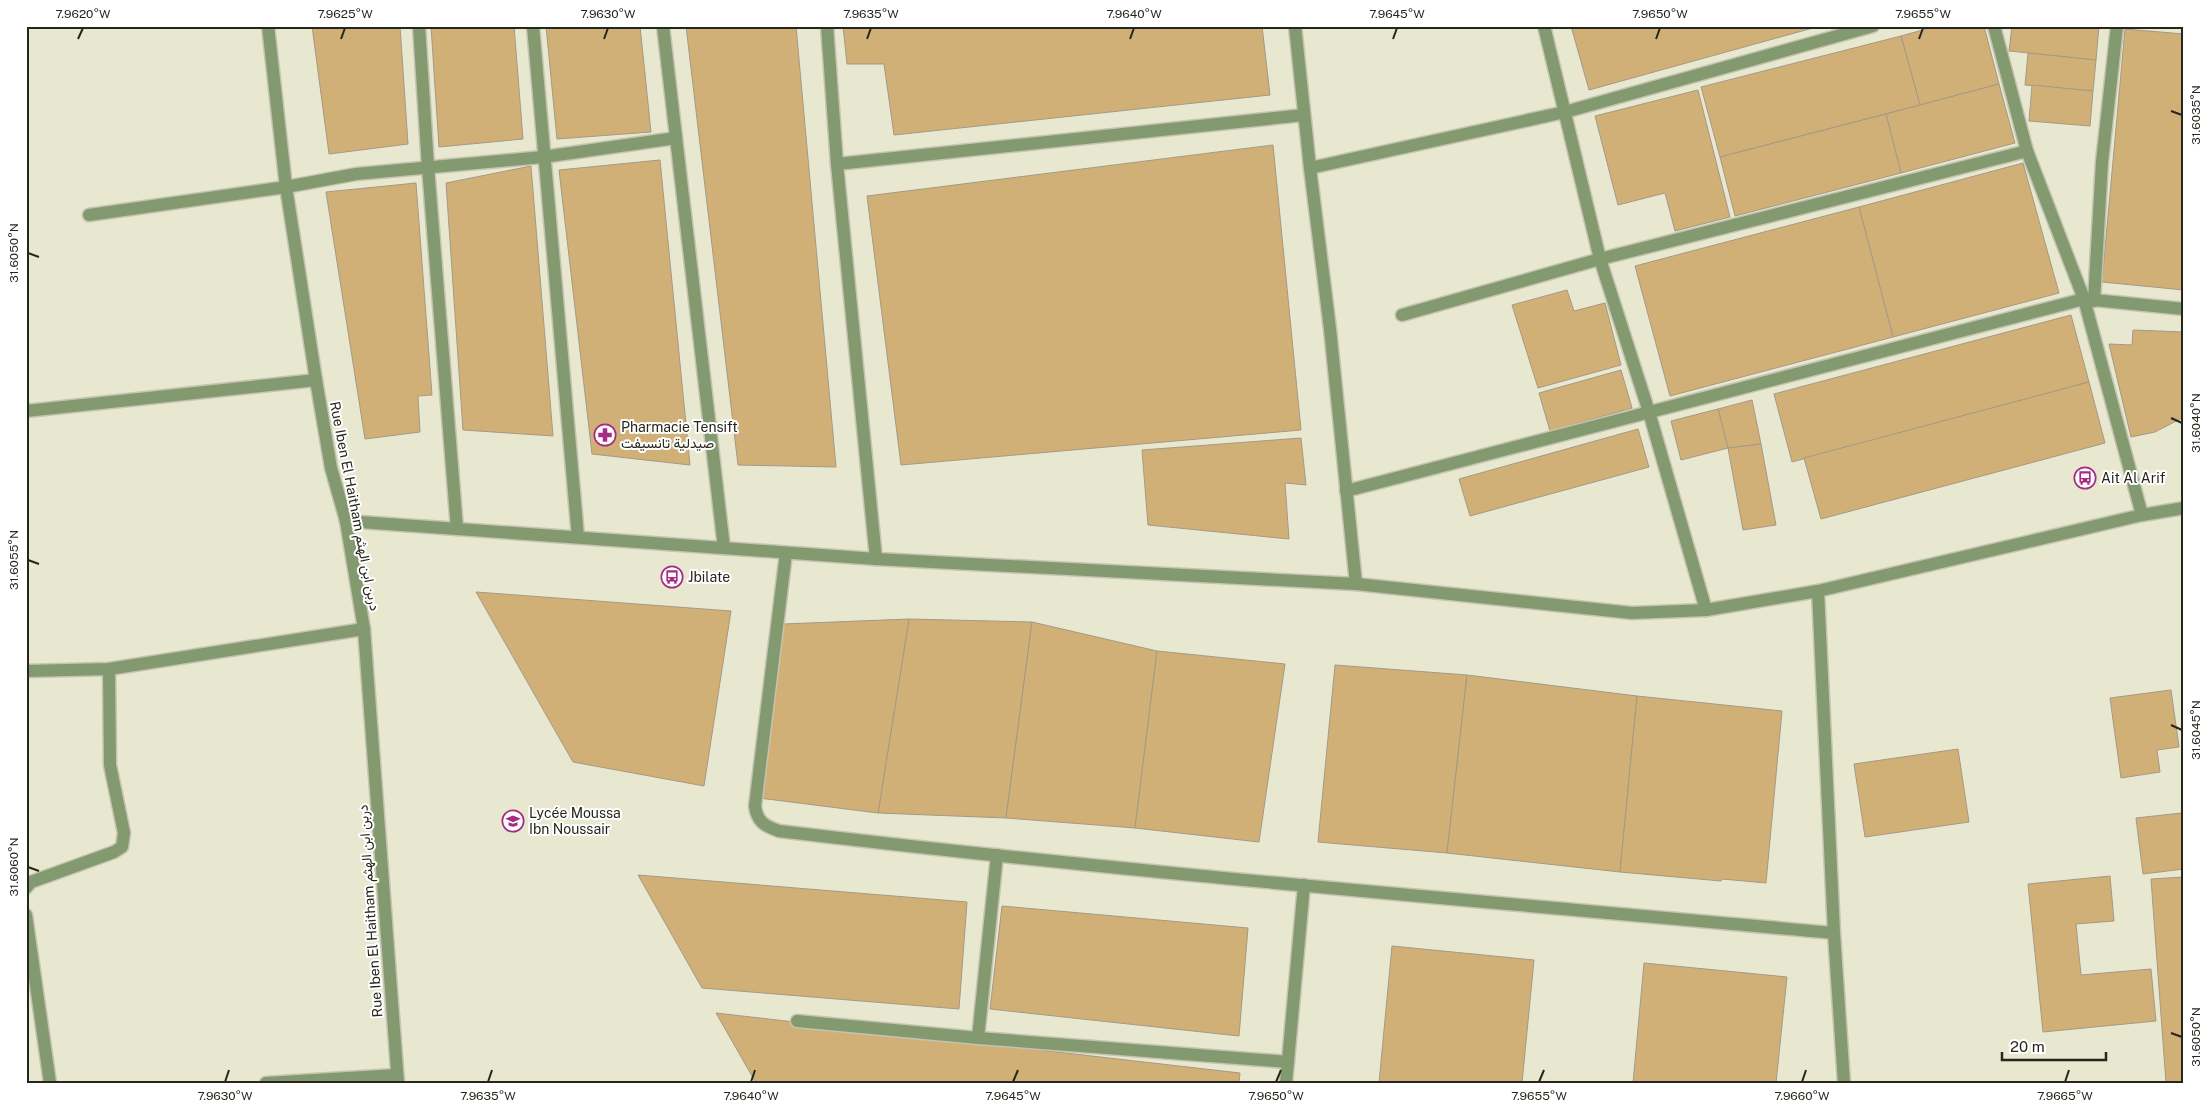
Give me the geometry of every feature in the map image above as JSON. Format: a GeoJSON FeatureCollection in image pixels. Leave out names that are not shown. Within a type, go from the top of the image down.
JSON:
{"type":"FeatureCollection","features":[{"type":"Feature","properties":{"kind":"street","name":"Rue Iben El Haitham دربن ابن الهثم"},"geometry":{"type":"LineString","coordinates":[[268,26],[286,187],[316,380],[331,468],[346,521],[364,629],[398,1079]]}},
{"type":"Feature","properties":{"kind":"street"},"geometry":{"type":"LineString","coordinates":[[419,26],[428,167],[457,529]]}},
{"type":"Feature","properties":{"kind":"street"},"geometry":{"type":"LineString","coordinates":[[533,26],[578,537]]}},
{"type":"Feature","properties":{"kind":"street"},"geometry":{"type":"LineString","coordinates":[[663,26],[724,548]]}},
{"type":"Feature","properties":{"kind":"street"},"geometry":{"type":"LineString","coordinates":[[827,26],[837,164],[876,559]]}},
{"type":"Feature","properties":{"kind":"street"},"geometry":{"type":"LineString","coordinates":[[1295,26],[1330,328],[1356,584]]}},
{"type":"Feature","properties":{"kind":"street"},"geometry":{"type":"LineString","coordinates":[[1544,26],[1600,259],[1649,412],[1706,610]]}},
{"type":"Feature","properties":{"kind":"street"},"geometry":{"type":"LineString","coordinates":[[1310,168],[1565,112],[1873,26]]}},
{"type":"Feature","properties":{"kind":"street"},"geometry":{"type":"LineString","coordinates":[[1994,26],[2027,151],[2089,300],[2142,515]]}},
{"type":"Feature","properties":{"kind":"street"},"geometry":{"type":"LineString","coordinates":[[2089,300],[2117,26]]}},
{"type":"Feature","properties":{"kind":"street"},"geometry":{"type":"LineString","coordinates":[[837,164],[1304,115]]}},
{"type":"Feature","properties":{"kind":"street"},"geometry":{"type":"LineString","coordinates":[[89,215],[286,187],[356,174],[544,156],[676,138]]}},
{"type":"Feature","properties":{"kind":"street"},"geometry":{"type":"LineString","coordinates":[[1402,316],[1600,259],[2027,151]]}},
{"type":"Feature","properties":{"kind":"street"},"geometry":{"type":"LineString","coordinates":[[1346,491],[2089,300],[2184,309]]}},
{"type":"Feature","properties":{"kind":"street"},"geometry":{"type":"LineString","coordinates":[[26,411],[316,380]]}},
{"type":"Feature","properties":{"kind":"street"},"geometry":{"type":"LineString","coordinates":[[346,521],[876,559],[1356,584],[1632,613],[1706,610],[1818,591],[2142,515],[2184,508]]}},
{"type":"Feature","properties":{"kind":"street"},"geometry":{"type":"LineString","coordinates":[[786,553],[755,806],[756,814],[761,822],[779,831],[997,855],[1304,885],[1834,933]]}},
{"type":"Feature","properties":{"kind":"street"},"geometry":{"type":"LineString","coordinates":[[1818,591],[1834,933],[1844,1083]]}},
{"type":"Feature","properties":{"kind":"street"},"geometry":{"type":"LineString","coordinates":[[26,672],[109,669],[364,629]]}},
{"type":"Feature","properties":{"kind":"street"},"geometry":{"type":"LineString","coordinates":[[26,888],[31,882],[114,852],[122,847],[124,833],[110,765],[109,669]]}},
{"type":"Feature","properties":{"kind":"street"},"geometry":{"type":"LineString","coordinates":[[978,1038],[997,855]]}},
{"type":"Feature","properties":{"kind":"street"},"geometry":{"type":"LineString","coordinates":[[1286,1083],[1304,885]]}},
{"type":"Feature","properties":{"kind":"street"},"geometry":{"type":"LineString","coordinates":[[26,915],[50,1083]]}},
{"type":"Feature","properties":{"kind":"street"},"geometry":{"type":"LineString","coordinates":[[797,1021],[978,1038],[1288,1062]]}},
{"type":"Feature","properties":{"kind":"street"},"geometry":{"type":"LineString","coordinates":[[266,1083],[398,1079]]}},
{"type":"Feature","properties":{"kind":"building"},"geometry":{"type":"Polygon","coordinates":[[[312,26],[400,26],[408,144],[329,154],[312,26]]]}},
{"type":"Feature","properties":{"kind":"building"},"geometry":{"type":"Polygon","coordinates":[[[431,26],[514,26],[523,139],[439,147],[431,26]]]}},
{"type":"Feature","properties":{"kind":"building"},"geometry":{"type":"Polygon","coordinates":[[[546,26],[640,26],[651,132],[557,139],[546,26]]]}},
{"type":"Feature","properties":{"kind":"building"},"geometry":{"type":"Polygon","coordinates":[[[686,26],[796,26],[836,467],[738,465],[686,26]]]}},
{"type":"Feature","properties":{"kind":"building"},"geometry":{"type":"Polygon","coordinates":[[[843,26],[1262,26],[1270,95],[894,135],[884,64],[847,64],[843,26]]]}},
{"type":"Feature","properties":{"kind":"building"},"geometry":{"type":"Polygon","coordinates":[[[1571,26],[1820,26],[1589,90],[1571,26]]]}},
{"type":"Feature","properties":{"kind":"building"},"geometry":{"type":"Polygon","coordinates":[[[1937,26],[1984,26],[1999,84],[1920,105],[1901,36],[1937,26]]]}},
{"type":"Feature","properties":{"kind":"building"},"geometry":{"type":"Polygon","coordinates":[[[2012,26],[2099,26],[2096,60],[2009,51],[2012,26]]]}},
{"type":"Feature","properties":{"kind":"building"},"geometry":{"type":"Polygon","coordinates":[[[2125,29],[2184,34],[2184,290],[2102,282],[2125,29]]]}},
{"type":"Feature","properties":{"kind":"building"},"geometry":{"type":"Polygon","coordinates":[[[1901,36],[1920,105],[1720,157],[1701,87],[1901,36]]]}},
{"type":"Feature","properties":{"kind":"building"},"geometry":{"type":"Polygon","coordinates":[[[2028,53],[2096,60],[2093,91],[2025,85],[2028,53]]]}},
{"type":"Feature","properties":{"kind":"building"},"geometry":{"type":"Polygon","coordinates":[[[1999,84],[2015,143],[1901,173],[1886,114],[1999,84]]]}},
{"type":"Feature","properties":{"kind":"building"},"geometry":{"type":"Polygon","coordinates":[[[2032,85],[2093,91],[2090,126],[2029,121],[2032,85]]]}},
{"type":"Feature","properties":{"kind":"building"},"geometry":{"type":"Polygon","coordinates":[[[1698,90],[1730,217],[1675,231],[1665,193],[1618,205],[1595,116],[1698,90]]]}},
{"type":"Feature","properties":{"kind":"building"},"geometry":{"type":"Polygon","coordinates":[[[1886,114],[1901,173],[1735,216],[1720,157],[1886,114]]]}},
{"type":"Feature","properties":{"kind":"building"},"geometry":{"type":"Polygon","coordinates":[[[1273,145],[1301,430],[901,465],[867,196],[1273,145]]]}},
{"type":"Feature","properties":{"kind":"building"},"geometry":{"type":"Polygon","coordinates":[[[660,160],[690,465],[592,454],[559,170],[660,160]]]}},
{"type":"Feature","properties":{"kind":"building"},"geometry":{"type":"Polygon","coordinates":[[[2023,163],[2059,293],[1893,337],[1859,207],[2023,163]]]}},
{"type":"Feature","properties":{"kind":"building"},"geometry":{"type":"Polygon","coordinates":[[[531,166],[553,436],[463,430],[446,183],[531,166]]]}},
{"type":"Feature","properties":{"kind":"building"},"geometry":{"type":"Polygon","coordinates":[[[416,183],[432,395],[418,396],[420,432],[365,439],[326,192],[416,183]]]}},
{"type":"Feature","properties":{"kind":"building"},"geometry":{"type":"Polygon","coordinates":[[[1859,207],[1893,337],[1670,396],[1635,266],[1859,207]]]}},
{"type":"Feature","properties":{"kind":"building"},"geometry":{"type":"Polygon","coordinates":[[[1567,290],[1574,311],[1605,303],[1621,365],[1538,388],[1512,305],[1567,290]]]}},
{"type":"Feature","properties":{"kind":"building"},"geometry":{"type":"Polygon","coordinates":[[[2071,315],[2089,382],[1792,462],[1774,394],[2071,315]]]}},
{"type":"Feature","properties":{"kind":"building"},"geometry":{"type":"Polygon","coordinates":[[[2133,330],[2184,332],[2184,417],[2155,432],[2131,437],[2109,344],[2132,345],[2133,330]]]}},
{"type":"Feature","properties":{"kind":"building"},"geometry":{"type":"Polygon","coordinates":[[[1621,370],[1632,408],[1550,431],[1539,393],[1621,370]]]}},
{"type":"Feature","properties":{"kind":"building"},"geometry":{"type":"Polygon","coordinates":[[[2089,382],[2105,443],[1821,519],[1804,458],[2089,382]]]}},
{"type":"Feature","properties":{"kind":"building"},"geometry":{"type":"Polygon","coordinates":[[[1752,400],[1761,444],[1728,448],[1718,409],[1752,400]]]}},
{"type":"Feature","properties":{"kind":"building"},"geometry":{"type":"Polygon","coordinates":[[[1718,409],[1728,448],[1681,460],[1671,421],[1718,409]]]}},
{"type":"Feature","properties":{"kind":"building"},"geometry":{"type":"Polygon","coordinates":[[[1638,429],[1649,467],[1470,516],[1459,479],[1638,429]]]}},
{"type":"Feature","properties":{"kind":"building"},"geometry":{"type":"Polygon","coordinates":[[[1301,438],[1306,485],[1285,483],[1289,539],[1148,525],[1142,450],[1301,438]]]}},
{"type":"Feature","properties":{"kind":"building"},"geometry":{"type":"Polygon","coordinates":[[[1761,444],[1776,525],[1743,530],[1728,448],[1761,444]]]}},
{"type":"Feature","properties":{"kind":"building"},"geometry":{"type":"Polygon","coordinates":[[[476,592],[731,611],[704,786],[573,762],[476,592]]]}},
{"type":"Feature","properties":{"kind":"building"},"geometry":{"type":"Polygon","coordinates":[[[909,619],[1032,622],[1006,818],[878,813],[909,619]]]}},
{"type":"Feature","properties":{"kind":"building"},"geometry":{"type":"Polygon","coordinates":[[[909,619],[878,813],[759,798],[783,624],[909,619]]]}},
{"type":"Feature","properties":{"kind":"building"},"geometry":{"type":"Polygon","coordinates":[[[1032,622],[1157,651],[1135,828],[1006,818],[1032,622]]]}},
{"type":"Feature","properties":{"kind":"building"},"geometry":{"type":"Polygon","coordinates":[[[1157,651],[1285,664],[1259,842],[1135,828],[1157,651]]]}},
{"type":"Feature","properties":{"kind":"building"},"geometry":{"type":"Polygon","coordinates":[[[1335,665],[1467,675],[1447,853],[1318,842],[1335,665]]]}},
{"type":"Feature","properties":{"kind":"building"},"geometry":{"type":"Polygon","coordinates":[[[1467,675],[1637,696],[1620,872],[1447,853],[1467,675]]]}},
{"type":"Feature","properties":{"kind":"building"},"geometry":{"type":"Polygon","coordinates":[[[2171,690],[2179,747],[2157,750],[2160,772],[2121,778],[2110,698],[2171,690]]]}},
{"type":"Feature","properties":{"kind":"building"},"geometry":{"type":"Polygon","coordinates":[[[1637,696],[1782,711],[1766,883],[1620,872],[1637,696]]]}},
{"type":"Feature","properties":{"kind":"building"},"geometry":{"type":"Polygon","coordinates":[[[1958,749],[1969,822],[1865,837],[1854,764],[1958,749]]]}},
{"type":"Feature","properties":{"kind":"building"},"geometry":{"type":"Polygon","coordinates":[[[2181,813],[2184,838],[2184,869],[2143,874],[2136,818],[2181,813]]]}},
{"type":"Feature","properties":{"kind":"building"},"geometry":{"type":"Polygon","coordinates":[[[638,875],[967,902],[959,1009],[702,988],[638,875]]]}},
{"type":"Feature","properties":{"kind":"building"},"geometry":{"type":"Polygon","coordinates":[[[2110,876],[2114,921],[2076,924],[2081,975],[2151,969],[2156,1021],[2043,1032],[2028,884],[2110,876]]]}},
{"type":"Feature","properties":{"kind":"building"},"geometry":{"type":"Polygon","coordinates":[[[2184,877],[2184,1083],[2166,1083],[2151,879],[2184,877]]]}},
{"type":"Feature","properties":{"kind":"building"},"geometry":{"type":"Polygon","coordinates":[[[1002,906],[1248,928],[1239,1036],[990,1009],[1002,906]]]}},
{"type":"Feature","properties":{"kind":"building"},"geometry":{"type":"Polygon","coordinates":[[[1392,946],[1534,960],[1522,1083],[1379,1083],[1392,946]]]}},
{"type":"Feature","properties":{"kind":"building"},"geometry":{"type":"Polygon","coordinates":[[[1644,963],[1787,977],[1776,1083],[1633,1083],[1644,963]]]}},
{"type":"Feature","properties":{"kind":"building"},"geometry":{"type":"Polygon","coordinates":[[[716,1013],[1240,1073],[1239,1083],[756,1083],[716,1013]]]}},
{"type":"Feature","properties":{"kind":"place","name":"Pharmacie Tensift صيدلية تانسيفت"},"geometry":{"type":"Point","coordinates":[605,435]}},
{"type":"Feature","properties":{"kind":"place","name":"Ait Al Arif"},"geometry":{"type":"Point","coordinates":[2085,478]}},
{"type":"Feature","properties":{"kind":"place","name":"Jbilate"},"geometry":{"type":"Point","coordinates":[672,577]}},
{"type":"Feature","properties":{"kind":"place","name":"Lycée Moussa Ibn Noussair"},"geometry":{"type":"Point","coordinates":[513,821]}}]}
